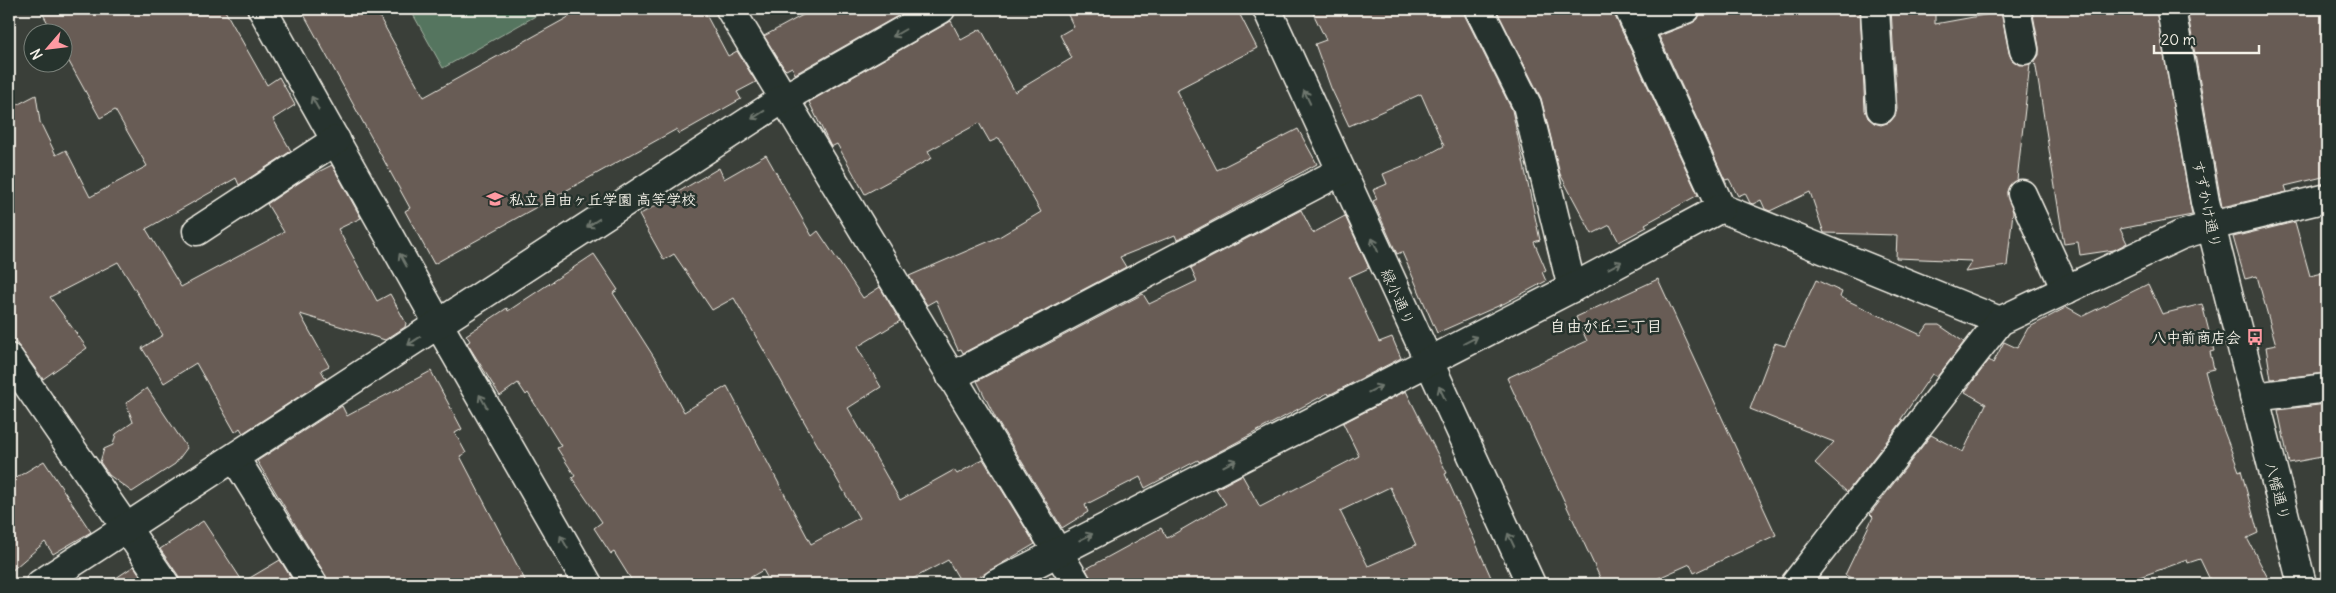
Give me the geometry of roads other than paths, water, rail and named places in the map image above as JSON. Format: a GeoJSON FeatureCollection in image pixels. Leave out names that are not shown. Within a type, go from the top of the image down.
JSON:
{"type":"FeatureCollection","features":[{"type":"Feature","properties":{"kind":"street"},"geometry":{"type":"LineString","coordinates":[[262,9],[439,325],[588,584]]}},
{"type":"Feature","properties":{"kind":"street"},"geometry":{"type":"LineString","coordinates":[[730,9],[1077,584]]}},
{"type":"Feature","properties":{"kind":"street"},"geometry":{"type":"LineString","coordinates":[[40,584],[439,325],[783,98],[941,9]]}},
{"type":"Feature","properties":{"kind":"street","name":"緑小通り"},"geometry":{"type":"LineString","coordinates":[[1267,9],[1531,584]]}},
{"type":"Feature","properties":{"kind":"street"},"geometry":{"type":"LineString","coordinates":[[1479,9],[1527,105],[1572,288]]}},
{"type":"Feature","properties":{"kind":"street"},"geometry":{"type":"LineString","coordinates":[[1686,9],[1634,18],[1722,208],[2000,322]]}},
{"type":"Feature","properties":{"kind":"street"},"geometry":{"type":"LineString","coordinates":[[1875,9],[1881,109]]}},
{"type":"Feature","properties":{"kind":"street"},"geometry":{"type":"LineString","coordinates":[[2016,9],[2024,50]]}},
{"type":"Feature","properties":{"kind":"street","name":"すずかけ通り"},"geometry":{"type":"LineString","coordinates":[[2171,9],[2200,178],[2254,397]]}},
{"type":"Feature","properties":{"kind":"street"},"geometry":{"type":"LineString","coordinates":[[197,231],[336,140]]}},
{"type":"Feature","properties":{"kind":"street"},"geometry":{"type":"LineString","coordinates":[[951,376],[1341,171]]}},
{"type":"Feature","properties":{"kind":"street"},"geometry":{"type":"LineString","coordinates":[[2022,194],[2066,290]]}},
{"type":"Feature","properties":{"kind":"street"},"geometry":{"type":"LineString","coordinates":[[1795,584],[2000,322],[2181,235],[2327,198]]}},
{"type":"Feature","properties":{"kind":"street"},"geometry":{"type":"LineString","coordinates":[[996,584],[1572,288],[1722,208]]}},
{"type":"Feature","properties":{"kind":"street"},"geometry":{"type":"LineString","coordinates":[[9,358],[165,584]]}},
{"type":"Feature","properties":{"kind":"street"},"geometry":{"type":"LineString","coordinates":[[2254,397],[2327,388]]}},
{"type":"Feature","properties":{"kind":"street","name":"八幡通り"},"geometry":{"type":"LineString","coordinates":[[2254,397],[2302,584]]}},
{"type":"Feature","properties":{"kind":"street"},"geometry":{"type":"LineString","coordinates":[[235,458],[313,584]]}},
{"type":"Feature","properties":{"kind":"place","name":"私立 自由ヶ丘学園 高等学校"},"geometry":{"type":"Point","coordinates":[495,199]}},
{"type":"Feature","properties":{"kind":"place","name":"八中前商店会"},"geometry":{"type":"Point","coordinates":[2255,337]}},
{"type":"Feature","properties":{"kind":"district","name":"自由が丘三丁目"},"geometry":{"type":"Point","coordinates":[1606,326]}}]}
